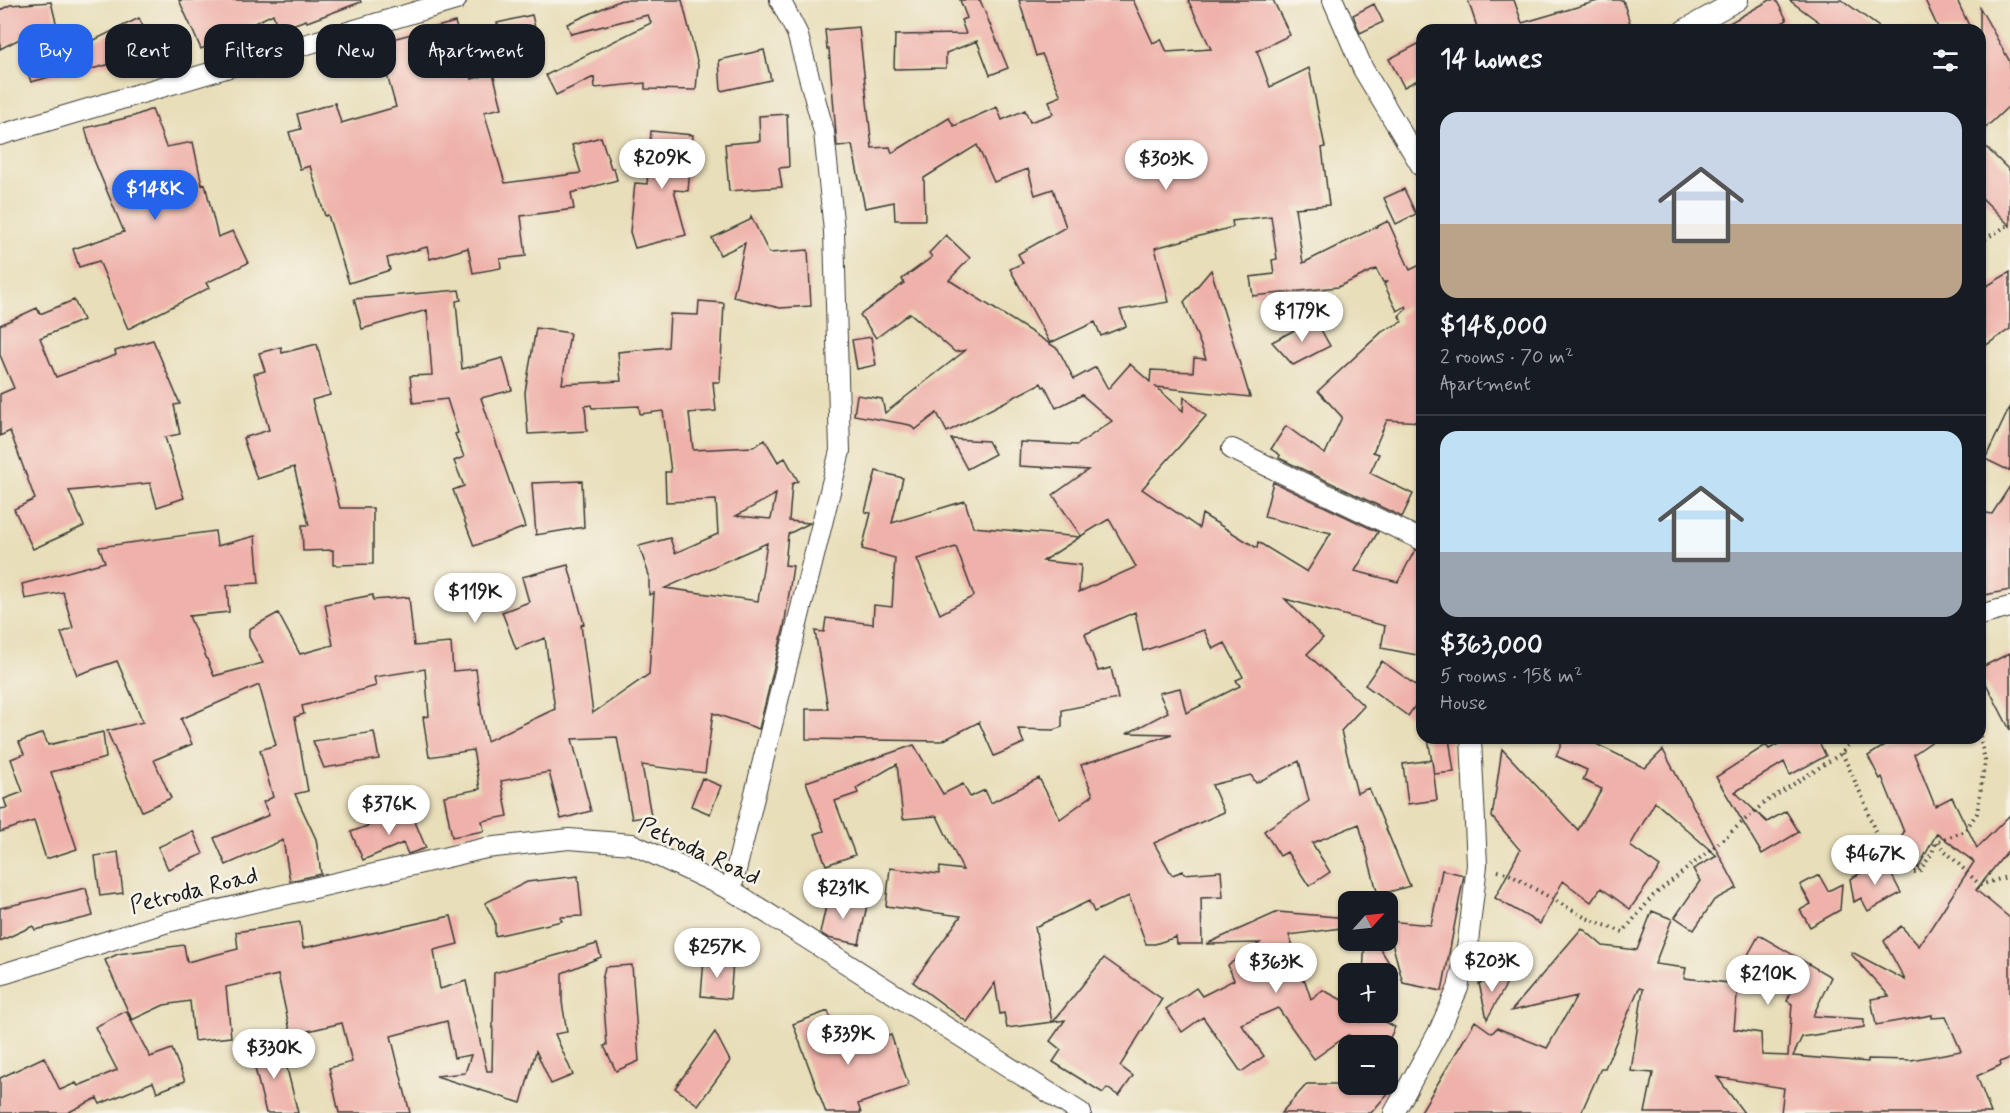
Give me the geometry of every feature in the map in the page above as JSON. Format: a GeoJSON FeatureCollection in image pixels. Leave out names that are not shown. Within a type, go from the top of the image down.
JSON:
{"type":"FeatureCollection","features":[{"type":"Feature","properties":{"kind":"street"},"geometry":{"type":"LineString","coordinates":[[0,135],[456,0]]}},
{"type":"Feature","properties":{"kind":"street"},"geometry":{"type":"LineString","coordinates":[[731,890],[840,451],[834,231],[824,132],[797,33],[780,0]]}},
{"type":"Feature","properties":{"kind":"street"},"geometry":{"type":"LineString","coordinates":[[1333,0],[1363,69],[1416,157]]}},
{"type":"Feature","properties":{"kind":"street"},"geometry":{"type":"LineString","coordinates":[[1695,24],[1738,0]]}},
{"type":"Feature","properties":{"kind":"street"},"geometry":{"type":"LineString","coordinates":[[1232,449],[1416,537]]}},
{"type":"Feature","properties":{"kind":"street"},"geometry":{"type":"LineString","coordinates":[[1986,613],[2010,607]]}},
{"type":"Feature","properties":{"kind":"street"},"geometry":{"type":"LineString","coordinates":[[1394,1113],[1439,1031],[1458,987],[1468,942],[1477,865],[1471,744]]}},
{"type":"Feature","properties":{"kind":"street","name":"Petroda Road"},"geometry":{"type":"LineString","coordinates":[[0,975],[168,922],[486,848],[569,839],[632,844],[731,890],[962,1039],[1082,1113]]}},
{"type":"Feature","properties":{"kind":"path"},"geometry":{"type":"LineString","coordinates":[[1986,238],[2010,224]]}},
{"type":"Feature","properties":{"kind":"path"},"geometry":{"type":"LineString","coordinates":[[1477,865],[1506,873],[1586,918],[1623,932],[1653,896],[1764,803],[1842,753],[1849,744]]}},
{"type":"Feature","properties":{"kind":"path"},"geometry":{"type":"LineString","coordinates":[[1842,753],[1864,801],[1880,846],[1911,872],[1919,872],[1932,853],[1936,842],[1965,831],[1977,813],[1985,761],[1982,744]]}},
{"type":"Feature","properties":{"kind":"path"},"geometry":{"type":"LineString","coordinates":[[1936,842],[1980,885],[2010,876]]}},
{"type":"Feature","properties":{"kind":"building"},"geometry":{"type":"Polygon","coordinates":[[[179,0],[360,0],[361,2],[307,22],[306,20],[295,24],[276,24],[273,14],[252,24],[204,24],[204,48],[201,49],[192,24],[190,24],[179,0]]]}},
{"type":"Feature","properties":{"kind":"building"},"geometry":{"type":"Polygon","coordinates":[[[621,0],[682,0],[698,65],[696,90],[645,89],[645,83],[595,88],[594,77],[556,95],[546,75],[651,23],[648,15],[571,34],[567,24],[621,0]]]}},
{"type":"Feature","properties":{"kind":"building"},"geometry":{"type":"Polygon","coordinates":[[[960,0],[980,0],[1008,68],[990,75],[977,41],[946,53],[946,68],[894,69],[895,35],[966,34],[961,20],[967,18],[960,0]]]}},
{"type":"Feature","properties":{"kind":"building"},"geometry":{"type":"Polygon","coordinates":[[[1019,0],[1133,0],[1153,43],[1161,39],[1167,52],[1211,49],[1188,0],[1273,0],[1290,35],[1257,51],[1270,87],[1309,68],[1325,147],[1322,148],[1329,205],[1295,208],[1303,263],[1388,221],[1410,270],[1416,267],[1416,422],[1387,420],[1373,452],[1379,454],[1370,473],[1413,494],[1402,517],[1279,458],[1280,455],[1271,449],[1286,426],[1325,454],[1342,417],[1318,391],[1383,331],[1402,322],[1399,316],[1407,308],[1406,306],[1397,311],[1384,284],[1387,282],[1383,282],[1376,269],[1338,287],[1253,296],[1250,277],[1274,274],[1272,260],[1277,259],[1271,216],[1232,221],[1233,227],[1155,248],[1169,302],[1120,310],[1126,326],[1101,336],[1095,322],[1050,343],[1010,269],[1023,263],[1018,254],[1066,227],[1053,189],[1035,195],[1028,169],[994,182],[977,145],[924,178],[925,220],[895,220],[894,202],[865,208],[852,145],[837,146],[829,49],[827,49],[825,30],[859,27],[872,148],[890,147],[892,153],[949,118],[954,126],[997,107],[1002,120],[1025,110],[1030,122],[1053,114],[1049,101],[1061,96],[1042,54],[1036,56],[1019,0]]]}},
{"type":"Feature","properties":{"kind":"building"},"geometry":{"type":"Polygon","coordinates":[[[1468,0],[1514,0],[1522,23],[1601,0],[1623,0],[1630,24],[1476,24],[1468,0]]]}},
{"type":"Feature","properties":{"kind":"building"},"geometry":{"type":"Polygon","coordinates":[[[1770,0],[1776,0],[1787,20],[1780,24],[1728,24],[1770,0]]]}},
{"type":"Feature","properties":{"kind":"building"},"geometry":{"type":"Polygon","coordinates":[[[1789,0],[1842,0],[1875,24],[1822,24],[1789,0]]]}},
{"type":"Feature","properties":{"kind":"building"},"geometry":{"type":"Polygon","coordinates":[[[1925,0],[1957,0],[1968,24],[1936,24],[1925,0]]]}},
{"type":"Feature","properties":{"kind":"building"},"geometry":{"type":"Polygon","coordinates":[[[51,2],[56,24],[18,24],[18,40],[0,49],[0,10],[10,5],[51,2]]]}},
{"type":"Feature","properties":{"kind":"building"},"geometry":{"type":"Polygon","coordinates":[[[1374,4],[1383,22],[1360,33],[1353,15],[1374,4]]]}},
{"type":"Feature","properties":{"kind":"building"},"geometry":{"type":"Polygon","coordinates":[[[1980,8],[2010,62],[2010,105],[1986,127],[1986,24],[1980,24],[1980,8]]]}},
{"type":"Feature","properties":{"kind":"building"},"geometry":{"type":"Polygon","coordinates":[[[532,15],[534,24],[497,24],[532,15]]]}},
{"type":"Feature","properties":{"kind":"building"},"geometry":{"type":"Polygon","coordinates":[[[139,18],[142,24],[127,24],[139,18]]]}},
{"type":"Feature","properties":{"kind":"building"},"geometry":{"type":"Polygon","coordinates":[[[105,35],[105,66],[93,69],[93,41],[105,35]]]}},
{"type":"Feature","properties":{"kind":"building"},"geometry":{"type":"Polygon","coordinates":[[[408,35],[408,78],[494,78],[502,108],[484,112],[505,183],[581,173],[572,145],[601,137],[617,180],[571,193],[574,209],[521,216],[526,256],[500,259],[501,268],[473,273],[468,248],[430,259],[427,247],[387,258],[390,270],[349,283],[310,166],[300,169],[289,132],[301,129],[297,114],[335,103],[341,123],[396,107],[388,78],[396,78],[396,38],[408,35]]]}},
{"type":"Feature","properties":{"kind":"building"},"geometry":{"type":"Polygon","coordinates":[[[1416,45],[1416,81],[1404,87],[1389,59],[1416,45]]]}},
{"type":"Feature","properties":{"kind":"building"},"geometry":{"type":"Polygon","coordinates":[[[764,50],[771,80],[721,91],[719,60],[764,50]]]}},
{"type":"Feature","properties":{"kind":"building"},"geometry":{"type":"Polygon","coordinates":[[[30,78],[46,78],[31,82],[30,78]]]}},
{"type":"Feature","properties":{"kind":"building"},"geometry":{"type":"Polygon","coordinates":[[[152,109],[166,147],[193,142],[202,185],[205,184],[218,237],[233,231],[248,263],[206,283],[209,288],[128,329],[99,261],[79,267],[73,249],[124,232],[94,160],[85,128],[134,116],[152,109]]]}},
{"type":"Feature","properties":{"kind":"building"},"geometry":{"type":"Polygon","coordinates":[[[787,114],[789,167],[779,168],[782,187],[729,191],[725,144],[760,141],[759,116],[787,114]]]}},
{"type":"Feature","properties":{"kind":"building"},"geometry":{"type":"Polygon","coordinates":[[[651,131],[693,135],[688,191],[674,190],[686,235],[635,248],[630,232],[635,183],[647,184],[651,131]]]}},
{"type":"Feature","properties":{"kind":"building"},"geometry":{"type":"Polygon","coordinates":[[[1986,147],[2010,171],[2010,226],[1986,202],[1986,147]]]}},
{"type":"Feature","properties":{"kind":"building"},"geometry":{"type":"Polygon","coordinates":[[[1404,189],[1416,214],[1396,224],[1384,198],[1404,189]]]}},
{"type":"Feature","properties":{"kind":"building"},"geometry":{"type":"Polygon","coordinates":[[[751,216],[769,253],[808,250],[811,306],[780,308],[733,297],[745,243],[720,255],[712,238],[750,220],[751,216]]]}},
{"type":"Feature","properties":{"kind":"building"},"geometry":{"type":"Polygon","coordinates":[[[946,235],[970,258],[949,280],[1058,349],[1074,379],[1096,367],[1108,389],[1130,364],[1150,382],[1151,370],[1193,372],[1194,358],[1206,359],[1184,302],[1211,270],[1250,397],[1156,387],[1183,411],[1184,397],[1206,416],[1142,489],[1199,528],[1202,514],[1257,548],[1258,542],[1307,572],[1331,533],[1264,517],[1273,482],[1378,532],[1355,571],[1398,582],[1416,550],[1416,655],[1381,648],[1385,626],[1285,599],[1323,638],[1307,654],[1364,706],[1341,731],[1357,793],[1369,788],[1410,886],[1392,891],[1377,891],[1359,824],[1312,843],[1330,872],[1309,886],[1287,852],[1280,856],[1264,831],[1309,801],[1299,761],[1256,783],[1251,775],[1212,785],[1224,812],[1154,843],[1172,875],[1183,871],[1184,874],[1221,871],[1223,897],[1201,898],[1202,944],[1177,944],[1176,937],[1155,944],[1146,944],[1129,896],[1094,912],[1089,901],[1035,927],[1052,1022],[1007,1028],[1004,1013],[1000,1014],[995,983],[967,1022],[913,982],[961,916],[886,906],[890,868],[939,874],[940,867],[963,870],[937,816],[903,819],[897,764],[856,788],[858,793],[835,801],[855,855],[826,865],[815,834],[824,831],[806,782],[914,745],[943,794],[963,784],[970,797],[985,790],[991,803],[1039,778],[1060,819],[1093,795],[1081,765],[1172,734],[1128,733],[1168,712],[1159,693],[1180,688],[1186,713],[1240,686],[1236,680],[1243,677],[1225,643],[1213,649],[1204,630],[1143,651],[1135,612],[1085,634],[1098,671],[1111,668],[1118,699],[1062,710],[1062,727],[1053,730],[1018,729],[1024,743],[994,756],[979,722],[942,741],[806,739],[806,709],[828,709],[815,631],[824,632],[826,618],[873,624],[874,605],[892,607],[895,558],[862,549],[871,513],[865,512],[876,471],[903,478],[892,523],[965,501],[973,527],[1080,537],[1043,561],[1081,565],[1079,592],[1136,567],[1109,519],[1081,536],[1053,495],[1088,470],[1019,466],[1020,442],[1077,445],[1112,421],[1082,395],[1056,408],[1045,386],[1043,387],[1041,383],[947,432],[937,413],[915,430],[910,425],[854,415],[857,395],[882,399],[885,413],[966,350],[955,352],[910,313],[876,338],[860,315],[904,283],[902,279],[932,257],[929,253],[946,235]],[[956,547],[917,559],[940,614],[974,596],[956,547]]]}},
{"type":"Feature","properties":{"kind":"building"},"geometry":{"type":"Polygon","coordinates":[[[2010,272],[2010,329],[1986,345],[1986,286],[2010,272]]]}},
{"type":"Feature","properties":{"kind":"building"},"geometry":{"type":"Polygon","coordinates":[[[459,290],[461,300],[456,301],[462,369],[503,358],[512,390],[481,398],[525,527],[474,546],[453,490],[464,486],[454,461],[464,457],[455,434],[458,433],[447,399],[413,403],[410,376],[432,375],[427,310],[362,329],[354,299],[459,290]]]}},
{"type":"Feature","properties":{"kind":"building"},"geometry":{"type":"Polygon","coordinates":[[[74,300],[83,320],[40,338],[56,377],[116,355],[115,351],[153,340],[180,404],[174,405],[180,434],[165,437],[184,498],[157,507],[150,483],[69,491],[84,526],[33,549],[14,509],[35,499],[10,431],[0,436],[0,394],[14,388],[0,355],[0,325],[37,308],[40,314],[74,300]]]}},
{"type":"Feature","properties":{"kind":"building"},"geometry":{"type":"Polygon","coordinates":[[[699,301],[724,303],[720,382],[713,382],[716,411],[689,413],[693,450],[753,447],[765,440],[778,462],[785,458],[798,481],[792,484],[789,521],[810,523],[788,534],[785,565],[793,566],[784,627],[759,729],[713,713],[705,773],[642,765],[651,816],[632,819],[617,737],[572,739],[591,811],[561,819],[549,772],[501,781],[508,816],[482,821],[484,831],[452,837],[444,796],[480,789],[473,750],[429,757],[423,717],[429,716],[425,669],[374,677],[376,686],[302,706],[304,714],[295,717],[308,791],[295,794],[316,839],[321,874],[290,881],[283,840],[226,865],[214,838],[269,815],[263,802],[273,797],[260,750],[276,745],[259,685],[181,719],[192,744],[154,760],[171,798],[142,811],[107,731],[143,722],[117,661],[77,675],[61,633],[73,628],[63,592],[25,599],[22,584],[105,562],[99,547],[215,531],[217,546],[255,536],[259,583],[227,585],[229,612],[189,616],[214,676],[263,663],[249,637],[249,629],[278,613],[300,654],[333,645],[325,604],[373,595],[373,600],[409,597],[414,646],[451,643],[453,671],[476,669],[487,741],[555,709],[545,638],[516,649],[502,612],[529,602],[522,577],[568,565],[584,624],[581,625],[593,713],[649,674],[654,593],[649,595],[649,575],[639,546],[670,538],[675,553],[718,534],[716,500],[666,502],[665,472],[671,472],[663,411],[640,414],[639,406],[592,408],[591,405],[585,406],[587,431],[528,434],[525,392],[536,328],[570,333],[562,384],[621,381],[618,352],[668,347],[670,314],[698,315],[699,301]],[[776,494],[736,516],[771,519],[776,494]],[[767,543],[665,588],[758,601],[767,543]]]}},
{"type":"Feature","properties":{"kind":"building"},"geometry":{"type":"Polygon","coordinates":[[[1315,319],[1330,346],[1293,365],[1272,342],[1315,319]]]}},
{"type":"Feature","properties":{"kind":"building"},"geometry":{"type":"Polygon","coordinates":[[[871,337],[876,365],[857,369],[852,340],[871,337]]]}},
{"type":"Feature","properties":{"kind":"building"},"geometry":{"type":"Polygon","coordinates":[[[317,344],[330,395],[312,400],[340,508],[373,508],[373,564],[333,565],[333,550],[303,551],[302,525],[309,525],[294,467],[257,479],[243,438],[269,430],[254,374],[265,371],[259,353],[281,347],[282,353],[317,344]]]}},
{"type":"Feature","properties":{"kind":"building"},"geometry":{"type":"Polygon","coordinates":[[[2010,407],[2010,471],[1986,459],[2010,407]]]}},
{"type":"Feature","properties":{"kind":"building"},"geometry":{"type":"Polygon","coordinates":[[[951,439],[988,441],[995,454],[967,469],[951,439]]]}},
{"type":"Feature","properties":{"kind":"building"},"geometry":{"type":"Polygon","coordinates":[[[582,481],[584,527],[536,535],[532,483],[582,481]]]}},
{"type":"Feature","properties":{"kind":"building"},"geometry":{"type":"Polygon","coordinates":[[[2010,486],[2010,590],[1986,595],[1986,513],[1992,514],[2010,486]]]}},
{"type":"Feature","properties":{"kind":"building"},"geometry":{"type":"Polygon","coordinates":[[[2010,653],[2010,730],[1986,684],[1986,665],[2010,653]]]}},
{"type":"Feature","properties":{"kind":"building"},"geometry":{"type":"Polygon","coordinates":[[[1382,661],[1416,686],[1416,705],[1408,716],[1365,685],[1382,661]]]}},
{"type":"Feature","properties":{"kind":"building"},"geometry":{"type":"Polygon","coordinates":[[[103,732],[106,758],[51,772],[77,849],[46,859],[34,821],[0,832],[0,809],[7,808],[4,799],[23,792],[11,759],[24,754],[19,742],[43,733],[48,745],[103,732]]]}},
{"type":"Feature","properties":{"kind":"building"},"geometry":{"type":"Polygon","coordinates":[[[374,732],[379,759],[324,768],[313,741],[374,732]]]}},
{"type":"Feature","properties":{"kind":"building"},"geometry":{"type":"Polygon","coordinates":[[[1429,744],[1450,744],[1454,772],[1434,774],[1429,744]]]}},
{"type":"Feature","properties":{"kind":"building"},"geometry":{"type":"Polygon","coordinates":[[[1561,744],[1596,744],[1645,768],[1663,750],[1737,888],[1714,900],[1694,930],[1675,917],[1700,881],[1693,869],[1717,856],[1655,802],[1630,846],[1660,867],[1630,909],[1601,888],[1591,902],[1563,881],[1540,924],[1495,898],[1520,850],[1492,817],[1502,749],[1578,830],[1602,789],[1583,780],[1587,770],[1556,756],[1561,744]]]}},
{"type":"Feature","properties":{"kind":"building"},"geometry":{"type":"Polygon","coordinates":[[[1779,744],[1820,744],[1826,756],[1790,775],[1784,762],[1735,792],[1767,822],[1786,811],[1799,832],[1762,854],[1716,777],[1766,745],[1769,749],[1779,744]]]}},
{"type":"Feature","properties":{"kind":"building"},"geometry":{"type":"Polygon","coordinates":[[[1887,744],[1928,744],[1914,754],[1935,806],[1952,797],[1977,848],[2010,815],[2010,848],[1976,890],[2010,918],[2010,1058],[2000,1062],[2001,1065],[1977,1076],[1991,1113],[1781,1113],[1784,1088],[1717,1077],[1744,1113],[1645,1113],[1653,1073],[1631,1071],[1643,989],[1639,988],[1605,1068],[1601,1068],[1581,1113],[1420,1113],[1475,1021],[1492,1033],[1497,1028],[1547,1048],[1577,996],[1511,1011],[1582,928],[1603,946],[1637,950],[1652,911],[1672,919],[1655,964],[1686,968],[1684,978],[1738,984],[1734,1029],[1761,1033],[1762,1055],[1788,1056],[1792,1004],[1787,1001],[1792,990],[1744,962],[1759,935],[1831,977],[1813,1016],[1864,1019],[1864,1027],[1802,1037],[1793,1056],[1868,1062],[1868,1059],[1911,1060],[1961,1051],[1946,1017],[1932,1018],[1932,1015],[1876,1025],[1871,999],[1889,996],[1851,954],[1852,952],[1905,980],[1884,941],[1901,926],[1919,946],[1974,862],[1937,833],[1918,868],[1892,852],[1904,832],[1882,777],[1880,779],[1868,756],[1887,744]]]}},
{"type":"Feature","properties":{"kind":"building"},"geometry":{"type":"Polygon","coordinates":[[[1432,760],[1437,800],[1408,804],[1403,764],[1432,760]]]}},
{"type":"Feature","properties":{"kind":"building"},"geometry":{"type":"Polygon","coordinates":[[[702,778],[721,786],[710,814],[691,806],[702,778]]]}},
{"type":"Feature","properties":{"kind":"building"},"geometry":{"type":"Polygon","coordinates":[[[410,810],[426,848],[408,854],[403,843],[363,860],[351,832],[410,810]]]}},
{"type":"Feature","properties":{"kind":"building"},"geometry":{"type":"Polygon","coordinates":[[[193,831],[203,854],[168,869],[158,847],[193,831]]]}},
{"type":"Feature","properties":{"kind":"building"},"geometry":{"type":"Polygon","coordinates":[[[118,852],[123,893],[100,896],[95,856],[118,852]]]}},
{"type":"Feature","properties":{"kind":"building"},"geometry":{"type":"Polygon","coordinates":[[[1884,860],[1901,893],[1868,911],[1861,898],[1854,902],[1850,879],[1884,860]]]}},
{"type":"Feature","properties":{"kind":"building"},"geometry":{"type":"Polygon","coordinates":[[[1442,870],[1464,875],[1442,991],[1403,983],[1394,951],[1398,951],[1398,922],[1431,925],[1442,870]]]}},
{"type":"Feature","properties":{"kind":"building"},"geometry":{"type":"Polygon","coordinates":[[[1819,875],[1828,891],[1842,884],[1840,910],[1810,927],[1800,910],[1811,904],[1800,885],[1819,875]]]}},
{"type":"Feature","properties":{"kind":"building"},"geometry":{"type":"Polygon","coordinates":[[[578,876],[582,916],[560,917],[562,921],[495,936],[495,922],[485,903],[527,882],[578,876]]]}},
{"type":"Feature","properties":{"kind":"building"},"geometry":{"type":"Polygon","coordinates":[[[86,888],[93,916],[35,930],[33,926],[0,941],[0,908],[86,888]]]}},
{"type":"Feature","properties":{"kind":"building"},"geometry":{"type":"Polygon","coordinates":[[[828,897],[867,905],[859,944],[828,938],[820,933],[828,897]]]}},
{"type":"Feature","properties":{"kind":"building"},"geometry":{"type":"Polygon","coordinates":[[[1278,912],[1338,917],[1338,928],[1289,935],[1302,974],[1291,974],[1305,981],[1311,999],[1323,990],[1338,998],[1338,1023],[1388,1023],[1395,1027],[1391,1035],[1338,1035],[1338,1042],[1314,1059],[1278,1008],[1241,1024],[1264,1056],[1241,1072],[1203,1017],[1182,1032],[1166,1009],[1196,988],[1202,996],[1234,980],[1228,965],[1260,943],[1206,944],[1278,912]]]}},
{"type":"Feature","properties":{"kind":"building"},"geometry":{"type":"Polygon","coordinates":[[[451,916],[458,944],[434,950],[440,989],[466,981],[487,1071],[492,1071],[494,973],[597,944],[601,957],[562,973],[562,1002],[567,1032],[555,1034],[573,1075],[551,1084],[536,1051],[521,1103],[436,1076],[465,1073],[471,1055],[454,1058],[447,1021],[391,1036],[410,1113],[339,1113],[329,1068],[352,1062],[342,1023],[291,1035],[278,975],[226,987],[231,1037],[194,1041],[190,1001],[164,1005],[132,1020],[105,960],[118,954],[184,945],[187,962],[238,949],[236,932],[300,922],[303,948],[451,916]]]}},
{"type":"Feature","properties":{"kind":"building"},"geometry":{"type":"Polygon","coordinates":[[[1364,951],[1382,951],[1389,963],[1364,963],[1364,951]]]}},
{"type":"Feature","properties":{"kind":"building"},"geometry":{"type":"Polygon","coordinates":[[[1104,958],[1162,999],[1120,1066],[1133,1076],[1119,1096],[1107,1088],[1103,1093],[1053,1062],[1061,1050],[1050,1041],[1065,1020],[1053,1022],[1104,958]]]}},
{"type":"Feature","properties":{"kind":"building"},"geometry":{"type":"Polygon","coordinates":[[[704,959],[733,962],[730,999],[701,996],[704,959]]]}},
{"type":"Feature","properties":{"kind":"building"},"geometry":{"type":"Polygon","coordinates":[[[632,965],[639,1061],[616,1071],[604,1046],[607,1045],[602,980],[605,967],[632,965]]]}},
{"type":"Feature","properties":{"kind":"building"},"geometry":{"type":"Polygon","coordinates":[[[1511,976],[1487,1019],[1479,983],[1511,976]]]}},
{"type":"Feature","properties":{"kind":"building"},"geometry":{"type":"Polygon","coordinates":[[[126,1011],[150,1057],[172,1049],[185,1081],[157,1092],[153,1082],[100,1104],[97,1098],[67,1113],[0,1113],[0,1078],[44,1057],[60,1090],[76,1083],[78,1086],[117,1070],[95,1027],[126,1011]]]}},
{"type":"Feature","properties":{"kind":"building"},"geometry":{"type":"Polygon","coordinates":[[[828,1011],[843,1052],[891,1035],[909,1086],[858,1104],[861,1113],[826,1113],[793,1024],[828,1011]]]}},
{"type":"Feature","properties":{"kind":"building"},"geometry":{"type":"Polygon","coordinates":[[[715,1032],[730,1061],[698,1105],[675,1088],[715,1032]]]}},
{"type":"Feature","properties":{"kind":"building"},"geometry":{"type":"Polygon","coordinates":[[[281,1044],[298,1113],[266,1113],[251,1052],[281,1044]]]}},
{"type":"Feature","properties":{"kind":"building"},"geometry":{"type":"Polygon","coordinates":[[[1307,1084],[1338,1084],[1338,1095],[1387,1095],[1371,1113],[1281,1113],[1307,1084]]]}}]}
